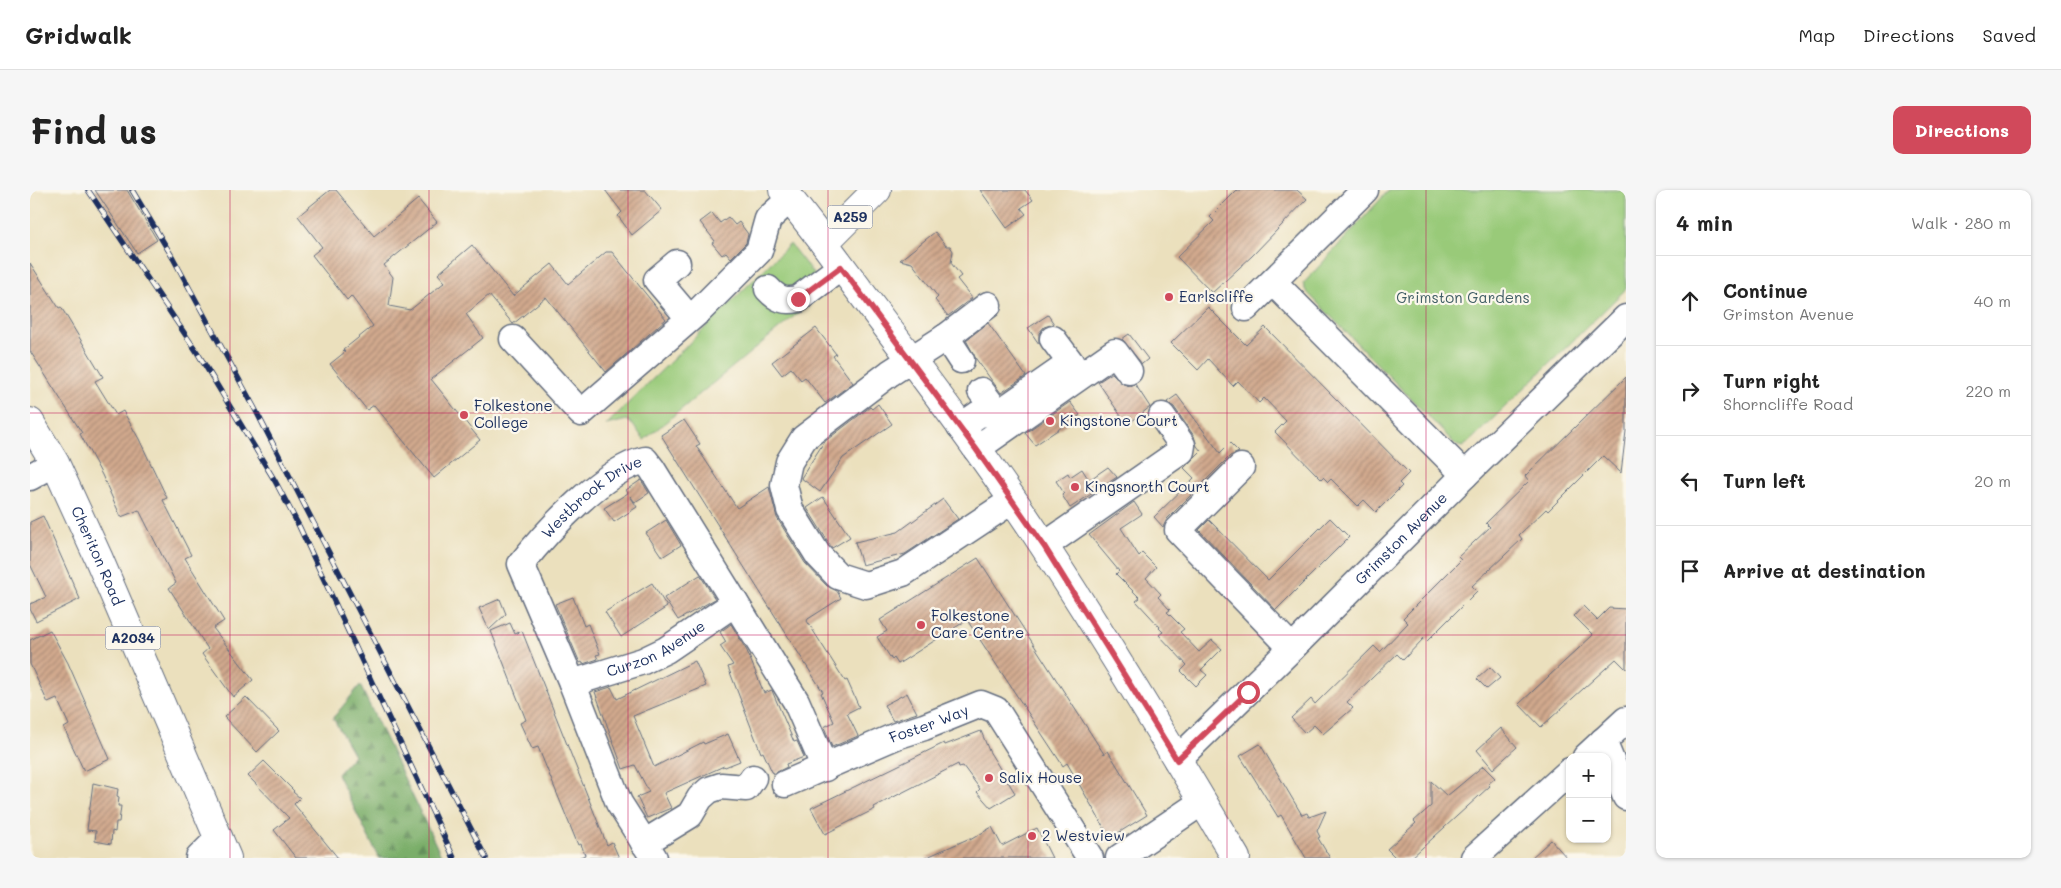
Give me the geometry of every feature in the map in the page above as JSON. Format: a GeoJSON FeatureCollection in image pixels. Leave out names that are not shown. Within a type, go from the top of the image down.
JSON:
{"type":"FeatureCollection","features":[{"type":"Feature","properties":{"kind":"main road","name":"A259"},"geometry":{"type":"LineString","coordinates":[[786,194],[824,243],[877,190]]}},
{"type":"Feature","properties":{"kind":"main road"},"geometry":{"type":"LineString","coordinates":[[824,243],[976,449],[1044,546],[1236,858]]}},
{"type":"Feature","properties":{"kind":"main road","name":"Cheriton Road"},"geometry":{"type":"LineString","coordinates":[[30,422],[55,463],[144,663],[223,848]]}},
{"type":"Feature","properties":{"kind":"street"},"geometry":{"type":"LineString","coordinates":[[1246,308],[1365,190]]}},
{"type":"Feature","properties":{"kind":"street"},"geometry":{"type":"LineString","coordinates":[[513,339],[581,413],[700,310],[759,251],[768,219],[786,194]]}},
{"type":"Feature","properties":{"kind":"street"},"geometry":{"type":"LineString","coordinates":[[677,263],[657,280],[689,318]]}},
{"type":"Feature","properties":{"kind":"street"},"geometry":{"type":"LineString","coordinates":[[768,289],[782,300],[798,299],[841,267]]}},
{"type":"Feature","properties":{"kind":"street"},"geometry":{"type":"LineString","coordinates":[[1273,282],[1465,475]]}},
{"type":"Feature","properties":{"kind":"street"},"geometry":{"type":"LineString","coordinates":[[988,305],[946,337],[890,373],[804,438],[789,462],[784,485],[790,510],[818,556],[838,576],[866,585],[902,574],[1013,500]]}},
{"type":"Feature","properties":{"kind":"street","name":"Grimston Avenue"},"geometry":{"type":"LineString","coordinates":[[1177,760],[1626,318]]}},
{"type":"Feature","properties":{"kind":"street"},"geometry":{"type":"LineString","coordinates":[[946,337],[961,360]]}},
{"type":"Feature","properties":{"kind":"street"},"geometry":{"type":"LineString","coordinates":[[960,427],[979,414],[1002,411],[1071,363],[1053,339]]}},
{"type":"Feature","properties":{"kind":"street"},"geometry":{"type":"LineString","coordinates":[[976,449],[1115,352],[1129,371]]}},
{"type":"Feature","properties":{"kind":"street"},"geometry":{"type":"LineString","coordinates":[[981,391],[997,412]]}},
{"type":"Feature","properties":{"kind":"street"},"geometry":{"type":"LineString","coordinates":[[1044,546],[1181,451],[1182,445],[1162,416]]}},
{"type":"Feature","properties":{"kind":"street","name":"Westbrook Drive"},"geometry":{"type":"LineString","coordinates":[[649,850],[619,803],[522,564],[536,546],[581,499],[634,463],[645,460],[652,469],[796,701],[825,768]]}},
{"type":"Feature","properties":{"kind":"street"},"geometry":{"type":"LineString","coordinates":[[30,477],[55,463]]}},
{"type":"Feature","properties":{"kind":"street"},"geometry":{"type":"LineString","coordinates":[[1241,466],[1178,530],[1292,648]]}},
{"type":"Feature","properties":{"kind":"street","name":"Curzon Avenue"},"geometry":{"type":"LineString","coordinates":[[572,684],[643,661],[666,650],[735,603]]}},
{"type":"Feature","properties":{"kind":"street","name":"Foster Way"},"geometry":{"type":"LineString","coordinates":[[785,784],[896,736],[981,704],[996,710],[1090,858]]}},
{"type":"Feature","properties":{"kind":"street"},"geometry":{"type":"LineString","coordinates":[[1626,720],[1594,749],[1626,796]]}},
{"type":"Feature","properties":{"kind":"street"},"geometry":{"type":"LineString","coordinates":[[1474,858],[1566,775]]}},
{"type":"Feature","properties":{"kind":"street"},"geometry":{"type":"LineString","coordinates":[[649,850],[690,815],[700,798],[709,790],[721,786],[746,788],[753,778]]}},
{"type":"Feature","properties":{"kind":"street"},"geometry":{"type":"LineString","coordinates":[[1119,858],[1202,802]]}},
{"type":"Feature","properties":{"kind":"street"},"geometry":{"type":"LineString","coordinates":[[199,858],[223,848]]}},
{"type":"Feature","properties":{"kind":"green space","name":"Grimston Gardens"},"geometry":{"type":"Polygon","coordinates":[[[1389,190],[1626,190],[1626,289],[1462,447],[1456,445],[1306,291],[1303,284],[1389,190]]]}},
{"type":"Feature","properties":{"kind":"green space"},"geometry":{"type":"Polygon","coordinates":[[[790,244],[826,290],[644,440],[635,427],[627,420],[606,425],[790,244]]]}},
{"type":"Feature","properties":{"kind":"green space"},"geometry":{"type":"Polygon","coordinates":[[[360,685],[442,858],[379,858],[337,774],[354,755],[333,718],[360,685]]]}},
{"type":"Feature","properties":{"kind":"building"},"geometry":{"type":"Polygon","coordinates":[[[95,190],[127,190],[157,240],[137,253],[95,190]]]}},
{"type":"Feature","properties":{"kind":"building"},"geometry":{"type":"Polygon","coordinates":[[[330,190],[336,190],[374,236],[418,199],[437,222],[384,265],[393,277],[389,306],[410,310],[445,282],[438,274],[472,245],[513,296],[552,264],[568,284],[606,252],[612,252],[666,319],[606,372],[546,297],[513,324],[489,295],[466,314],[483,338],[431,379],[480,440],[434,478],[374,405],[367,410],[330,364],[345,352],[343,350],[373,326],[351,296],[347,300],[312,255],[322,247],[298,216],[330,190]]]}},
{"type":"Feature","properties":{"kind":"building"},"geometry":{"type":"Polygon","coordinates":[[[605,190],[645,190],[662,210],[632,235],[618,216],[622,212],[605,190]]]}},
{"type":"Feature","properties":{"kind":"building"},"geometry":{"type":"Polygon","coordinates":[[[980,190],[1025,190],[1033,200],[1021,208],[1026,214],[1007,228],[980,190]]]}},
{"type":"Feature","properties":{"kind":"building"},"geometry":{"type":"Polygon","coordinates":[[[1237,190],[1297,190],[1307,199],[1252,256],[1212,293],[1177,257],[1214,221],[1210,217],[1237,190]]]}},
{"type":"Feature","properties":{"kind":"building"},"geometry":{"type":"Polygon","coordinates":[[[712,213],[720,223],[728,217],[735,225],[739,222],[748,234],[746,243],[731,258],[726,252],[722,255],[712,243],[715,241],[700,222],[712,213]]]}},
{"type":"Feature","properties":{"kind":"building"},"geometry":{"type":"Polygon","coordinates":[[[935,232],[946,246],[950,246],[953,251],[951,263],[961,276],[957,279],[972,298],[948,316],[935,300],[938,297],[912,263],[900,260],[935,232]]]}},
{"type":"Feature","properties":{"kind":"building"},"geometry":{"type":"Polygon","coordinates":[[[30,263],[59,308],[61,307],[103,377],[95,381],[116,415],[123,411],[139,439],[167,498],[163,500],[191,555],[185,558],[224,621],[213,628],[253,680],[233,697],[202,654],[208,649],[169,588],[176,583],[139,510],[121,517],[102,475],[80,434],[82,433],[30,351],[30,263]]]}},
{"type":"Feature","properties":{"kind":"building"},"geometry":{"type":"Polygon","coordinates":[[[1208,307],[1246,345],[1265,327],[1409,473],[1399,483],[1402,486],[1376,512],[1364,500],[1358,506],[1331,479],[1328,482],[1323,477],[1321,479],[1275,432],[1286,421],[1264,398],[1259,403],[1238,381],[1233,386],[1208,359],[1198,370],[1171,343],[1208,307]]]}},
{"type":"Feature","properties":{"kind":"building"},"geometry":{"type":"Polygon","coordinates":[[[1048,315],[1054,324],[1044,327],[1039,333],[1039,344],[1028,328],[1048,315]]]}},
{"type":"Feature","properties":{"kind":"building"},"geometry":{"type":"Polygon","coordinates":[[[988,323],[1026,376],[1001,393],[976,359],[966,340],[988,323]]]}},
{"type":"Feature","properties":{"kind":"building"},"geometry":{"type":"Polygon","coordinates":[[[816,328],[836,354],[833,356],[853,383],[825,403],[805,377],[801,380],[791,368],[782,375],[772,362],[816,328]]]}},
{"type":"Feature","properties":{"kind":"building"},"geometry":{"type":"Polygon","coordinates":[[[1129,334],[1148,359],[1142,364],[1122,339],[1129,334]]]}},
{"type":"Feature","properties":{"kind":"building"},"geometry":{"type":"Polygon","coordinates":[[[1112,373],[1123,384],[1130,386],[1135,384],[1150,407],[1127,425],[1098,382],[1112,373]]]}},
{"type":"Feature","properties":{"kind":"building"},"geometry":{"type":"Polygon","coordinates":[[[1626,377],[1626,431],[1621,473],[1603,456],[1548,511],[1546,509],[1519,535],[1522,539],[1472,586],[1477,591],[1427,641],[1424,638],[1403,660],[1397,654],[1347,702],[1353,708],[1323,734],[1314,725],[1305,733],[1291,718],[1311,699],[1315,704],[1374,646],[1380,652],[1408,623],[1403,618],[1461,560],[1458,557],[1490,527],[1486,523],[1529,481],[1525,476],[1626,377]]]}},
{"type":"Feature","properties":{"kind":"building"},"geometry":{"type":"Polygon","coordinates":[[[1177,395],[1220,453],[1230,443],[1239,452],[1230,456],[1167,519],[1163,527],[1154,517],[1194,478],[1184,468],[1201,451],[1197,446],[1194,436],[1174,407],[1167,402],[1177,395]]]}},
{"type":"Feature","properties":{"kind":"building","name":"Kingstone Court"},"geometry":{"type":"Polygon","coordinates":[[[1070,402],[1080,415],[1035,445],[1025,433],[1070,402]]]}},
{"type":"Feature","properties":{"kind":"building"},"geometry":{"type":"Polygon","coordinates":[[[878,404],[892,424],[843,458],[820,492],[801,478],[824,442],[870,407],[872,409],[878,404]]]}},
{"type":"Feature","properties":{"kind":"building"},"geometry":{"type":"Polygon","coordinates":[[[684,420],[700,444],[696,446],[737,508],[769,487],[777,518],[805,563],[827,586],[837,591],[841,598],[807,621],[845,681],[847,680],[859,707],[847,713],[858,736],[832,747],[824,727],[834,722],[821,693],[823,692],[661,435],[684,420]]]}},
{"type":"Feature","properties":{"kind":"building","name":"Kingsnorth Court"},"geometry":{"type":"Polygon","coordinates":[[[1108,467],[1117,477],[1070,508],[1062,495],[1064,493],[1056,481],[1068,473],[1070,477],[1082,469],[1089,480],[1108,467]]]}},
{"type":"Feature","properties":{"kind":"building"},"geometry":{"type":"Polygon","coordinates":[[[641,480],[649,493],[635,502],[630,496],[637,507],[614,522],[604,508],[628,493],[626,490],[641,480]]]}},
{"type":"Feature","properties":{"kind":"building"},"geometry":{"type":"Polygon","coordinates":[[[823,497],[850,537],[832,548],[807,508],[823,497]]]}},
{"type":"Feature","properties":{"kind":"building"},"geometry":{"type":"Polygon","coordinates":[[[943,499],[958,519],[905,554],[862,565],[855,542],[898,532],[943,499]]]}},
{"type":"Feature","properties":{"kind":"building"},"geometry":{"type":"Polygon","coordinates":[[[1134,502],[1142,514],[1121,528],[1139,556],[1142,553],[1156,567],[1146,578],[1161,594],[1158,597],[1170,610],[1167,612],[1184,629],[1180,632],[1199,652],[1212,640],[1222,649],[1201,670],[1207,675],[1196,686],[1181,671],[1187,665],[1159,635],[1163,632],[1160,627],[1136,601],[1140,598],[1116,574],[1119,571],[1089,535],[1134,502]]]}},
{"type":"Feature","properties":{"kind":"building"},"geometry":{"type":"Polygon","coordinates":[[[43,516],[80,599],[36,621],[30,609],[30,604],[46,597],[30,564],[30,522],[43,516]]]}},
{"type":"Feature","properties":{"kind":"building"},"geometry":{"type":"Polygon","coordinates":[[[1330,518],[1349,537],[1276,610],[1199,530],[1209,520],[1268,580],[1330,518]]]}},
{"type":"Feature","properties":{"kind":"building"},"geometry":{"type":"Polygon","coordinates":[[[666,520],[681,545],[662,557],[646,533],[666,520]]]}},
{"type":"Feature","properties":{"kind":"building"},"geometry":{"type":"Polygon","coordinates":[[[978,558],[1104,754],[1108,751],[1147,815],[1110,838],[1067,763],[1063,766],[967,620],[898,664],[894,658],[892,660],[877,637],[887,631],[880,620],[978,558]]]}},
{"type":"Feature","properties":{"kind":"building"},"geometry":{"type":"Polygon","coordinates":[[[700,575],[715,599],[678,620],[664,598],[700,575]]]}},
{"type":"Feature","properties":{"kind":"building"},"geometry":{"type":"Polygon","coordinates":[[[652,583],[667,607],[621,637],[605,612],[652,583]]]}},
{"type":"Feature","properties":{"kind":"building"},"geometry":{"type":"Polygon","coordinates":[[[573,597],[584,626],[588,624],[600,654],[596,655],[598,659],[583,664],[582,662],[580,663],[555,604],[573,597]]]}},
{"type":"Feature","properties":{"kind":"building"},"geometry":{"type":"Polygon","coordinates":[[[500,599],[506,614],[489,630],[479,608],[500,599]]]}},
{"type":"Feature","properties":{"kind":"building"},"geometry":{"type":"Polygon","coordinates":[[[1583,606],[1597,620],[1609,608],[1626,609],[1626,669],[1616,659],[1541,727],[1519,704],[1593,635],[1574,616],[1583,606]]]}},
{"type":"Feature","properties":{"kind":"building"},"geometry":{"type":"Polygon","coordinates":[[[510,623],[515,634],[522,631],[607,845],[612,842],[619,858],[578,858],[585,855],[581,844],[578,845],[538,747],[532,749],[520,723],[526,720],[491,631],[510,623]]]}},
{"type":"Feature","properties":{"kind":"building"},"geometry":{"type":"Polygon","coordinates":[[[731,624],[747,651],[764,693],[772,690],[794,742],[797,741],[804,757],[786,764],[787,767],[773,774],[763,752],[761,753],[728,667],[733,665],[720,646],[726,642],[720,632],[731,624]]]}},
{"type":"Feature","properties":{"kind":"building"},"geometry":{"type":"Polygon","coordinates":[[[50,630],[68,663],[110,759],[84,771],[64,728],[69,725],[57,699],[48,703],[30,664],[30,640],[50,630]]]}},
{"type":"Feature","properties":{"kind":"building"},"geometry":{"type":"Polygon","coordinates":[[[695,661],[706,686],[633,716],[654,767],[703,742],[704,744],[728,734],[740,761],[724,766],[664,793],[671,808],[647,818],[637,797],[649,792],[635,765],[623,769],[595,692],[611,687],[617,699],[695,661]]]}},
{"type":"Feature","properties":{"kind":"building"},"geometry":{"type":"Polygon","coordinates":[[[1490,667],[1500,678],[1487,689],[1477,679],[1490,667]]]}},
{"type":"Feature","properties":{"kind":"building"},"geometry":{"type":"Polygon","coordinates":[[[907,693],[917,713],[893,721],[884,705],[907,693]]]}},
{"type":"Feature","properties":{"kind":"building"},"geometry":{"type":"Polygon","coordinates":[[[246,697],[279,731],[257,752],[224,717],[246,697]]]}},
{"type":"Feature","properties":{"kind":"building"},"geometry":{"type":"Polygon","coordinates":[[[1501,728],[1517,747],[1493,769],[1477,750],[1501,728]]]}},
{"type":"Feature","properties":{"kind":"building"},"geometry":{"type":"Polygon","coordinates":[[[981,731],[989,751],[1015,793],[991,808],[977,792],[980,789],[963,766],[959,767],[958,764],[825,834],[811,808],[944,743],[945,745],[981,731]]]}},
{"type":"Feature","properties":{"kind":"building"},"geometry":{"type":"Polygon","coordinates":[[[1260,744],[1302,815],[1307,813],[1309,817],[1326,811],[1317,831],[1320,837],[1318,838],[1330,858],[1306,858],[1281,815],[1278,817],[1240,756],[1260,744]]]}},
{"type":"Feature","properties":{"kind":"building"},"geometry":{"type":"Polygon","coordinates":[[[264,761],[300,798],[294,804],[338,858],[296,858],[274,830],[289,818],[248,776],[264,761]]]}},
{"type":"Feature","properties":{"kind":"building"},"geometry":{"type":"Polygon","coordinates":[[[1483,766],[1495,778],[1488,784],[1490,786],[1411,858],[1396,858],[1387,849],[1416,823],[1414,821],[1431,806],[1431,781],[1447,796],[1483,766]]]}},
{"type":"Feature","properties":{"kind":"building"},"geometry":{"type":"Polygon","coordinates":[[[93,783],[118,789],[118,806],[121,806],[119,822],[116,822],[115,832],[112,831],[111,844],[95,841],[96,831],[87,830],[93,783]]]}},
{"type":"Feature","properties":{"kind":"building"},"geometry":{"type":"Polygon","coordinates":[[[992,827],[1002,846],[1037,828],[1052,858],[925,858],[970,838],[970,840],[992,827]]]}},
{"type":"Feature","properties":{"kind":"building"},"geometry":{"type":"Polygon","coordinates":[[[1551,840],[1567,858],[1531,858],[1551,840]]]}},
{"type":"Feature","properties":{"kind":"railway"},"geometry":{"type":"LineString","coordinates":[[88,190],[197,352],[275,481],[299,526],[454,858]]}},
{"type":"Feature","properties":{"kind":"railway"},"geometry":{"type":"LineString","coordinates":[[132,190],[173,258],[254,407],[486,858]]}},
{"type":"Feature","properties":{"kind":"place","name":"Earlscliffe"},"geometry":{"type":"Point","coordinates":[1169,297]}},
{"type":"Feature","properties":{"kind":"place","name":"Folkestone College"},"geometry":{"type":"Point","coordinates":[464,415]}},
{"type":"Feature","properties":{"kind":"place","name":"Kingstone Court"},"geometry":{"type":"Point","coordinates":[1050,421]}},
{"type":"Feature","properties":{"kind":"place","name":"Kingsnorth Court"},"geometry":{"type":"Point","coordinates":[1075,487]}},
{"type":"Feature","properties":{"kind":"place","name":"Folkestone Care Centre"},"geometry":{"type":"Point","coordinates":[921,625]}},
{"type":"Feature","properties":{"kind":"place","name":"Salix House"},"geometry":{"type":"Point","coordinates":[989,778]}},
{"type":"Feature","properties":{"kind":"place","name":"2 Westview"},"geometry":{"type":"Point","coordinates":[1032,836]}},
{"type":"Feature","properties":{"kind":"route"},"geometry":{"type":"LineString","coordinates":[[798,299],[841,267],[1013,500],[1144,704],[1177,760],[1248,692]]}}]}
